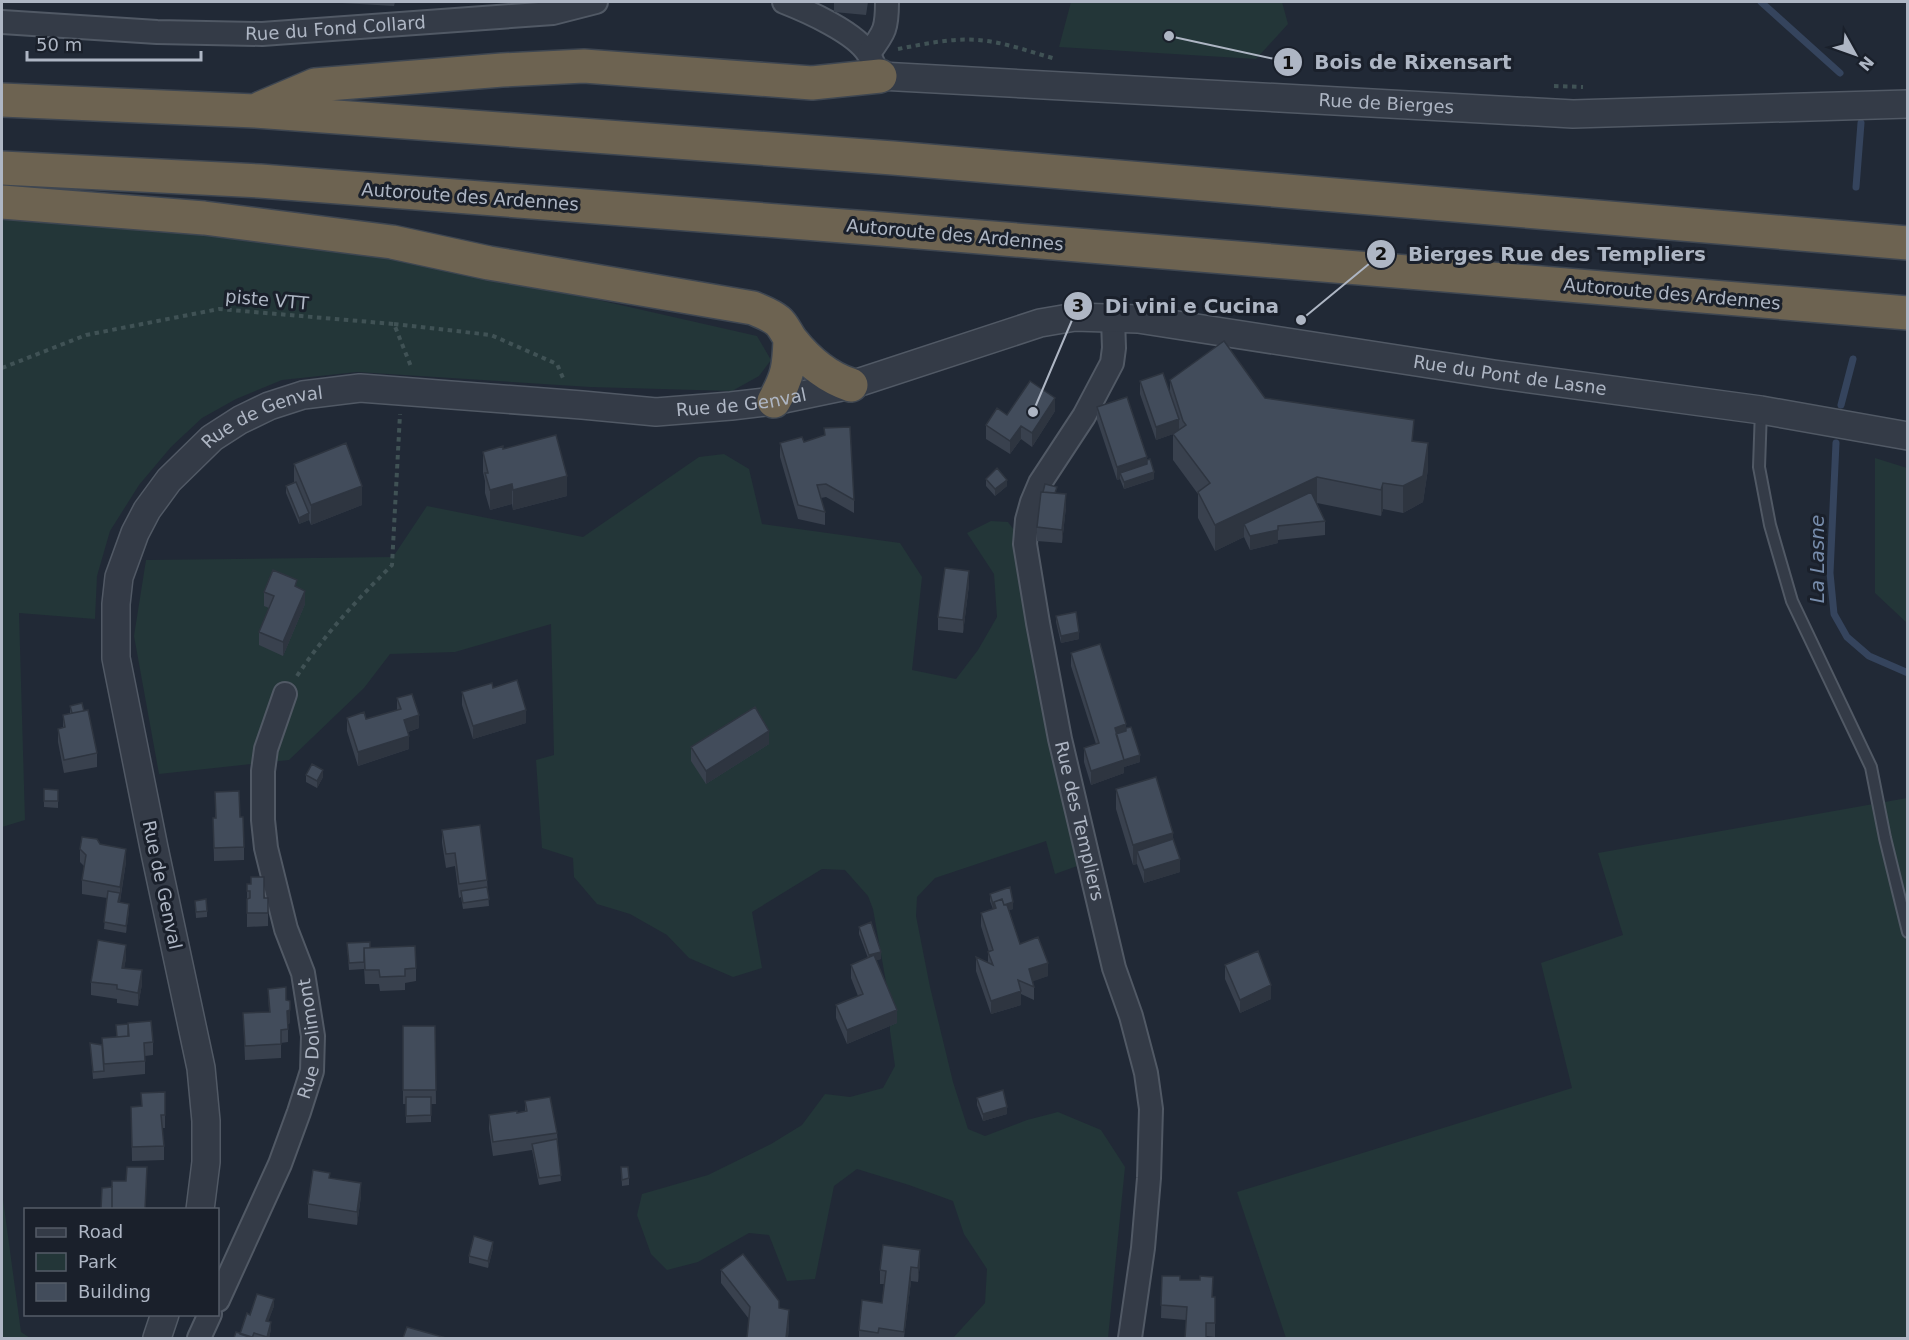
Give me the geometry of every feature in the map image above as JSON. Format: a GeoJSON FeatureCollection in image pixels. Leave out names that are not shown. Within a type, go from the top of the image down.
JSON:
{"type":"FeatureCollection","features":[{"type":"Feature","properties":{"kind":"highway"},"geometry":{"type":"LineString","coordinates":[[255,111],[315,85],[502,70],[584,66],[812,83],[875,65]]}},
{"type":"Feature","properties":{"kind":"highway"},"geometry":{"type":"LineString","coordinates":[[2,100],[255,111],[905,159],[1908,243]]}},
{"type":"Feature","properties":{"kind":"highway","name":"Autoroute des Ardennes"},"geometry":{"type":"LineString","coordinates":[[2,168],[284,183],[882,229],[1908,314]]}},
{"type":"Feature","properties":{"kind":"highway"},"geometry":{"type":"LineString","coordinates":[[2,202],[204,218],[392,242],[489,263],[753,308],[780,323],[790,339],[814,366],[837,381],[851,385]]}},
{"type":"Feature","properties":{"kind":"highway"},"geometry":{"type":"LineString","coordinates":[[774,401],[785,383],[789,364],[790,339]]}},
{"type":"Feature","properties":{"kind":"street","name":"Rue du Fond Collard"},"geometry":{"type":"LineString","coordinates":[[2,22],[157,32],[262,34],[553,13],[596,2]]}},
{"type":"Feature","properties":{"kind":"street"},"geometry":{"type":"LineString","coordinates":[[784,2],[804,9],[842,30],[875,65]]}},
{"type":"Feature","properties":{"kind":"street"},"geometry":{"type":"LineString","coordinates":[[875,65],[880,39],[887,25],[887,2]]}},
{"type":"Feature","properties":{"kind":"street","name":"Rue de Bierges"},"geometry":{"type":"LineString","coordinates":[[875,65],[1573,114],[1903,103]]}},
{"type":"Feature","properties":{"kind":"street","name":"Rue de Genval"},"geometry":{"type":"LineString","coordinates":[[200,1208],[206,1162],[206,1121],[201,1068],[116,658],[116,604],[119,577],[135,533],[147,510],[169,480],[212,438],[240,420],[269,406],[303,395],[360,388],[656,412],[774,401],[851,385],[1040,323],[1075,317],[1113,319]]}},
{"type":"Feature","properties":{"kind":"street","name":"Rue du Pont de Lasne"},"geometry":{"type":"LineString","coordinates":[[1113,319],[1138,319],[1494,374],[1761,410],[1908,436]]}},
{"type":"Feature","properties":{"kind":"street","name":"Rue des Templiers"},"geometry":{"type":"LineString","coordinates":[[1113,319],[1112,363],[1084,416],[1040,483],[1027,520],[1025,544],[1060,739],[1114,968],[1131,1016],[1146,1073],[1151,1109],[1149,1178],[1143,1248],[1130,1338]]}},
{"type":"Feature","properties":{"kind":"street","name":"Rue Dolimont"},"geometry":{"type":"LineString","coordinates":[[219,1298],[280,1164],[312,1071],[313,1036],[303,973],[286,929],[266,848],[263,820],[263,771],[266,749],[285,694]]}},
{"type":"Feature","properties":{"kind":"street"},"geometry":{"type":"LineString","coordinates":[[157,1338],[164,1316]]}},
{"type":"Feature","properties":{"kind":"street"},"geometry":{"type":"LineString","coordinates":[[198,1338],[209,1316]]}},
{"type":"Feature","properties":{"kind":"lane"},"geometry":{"type":"LineString","coordinates":[[1761,410],[1759,467],[1770,525],[1792,601],[1871,767],[1885,838],[1908,932]]}},
{"type":"Feature","properties":{"kind":"path"},"geometry":{"type":"LineString","coordinates":[[912,46],[976,40],[1007,45],[1059,60]]}},
{"type":"Feature","properties":{"kind":"path"},"geometry":{"type":"LineString","coordinates":[[1546,85],[1593,87]]}},
{"type":"Feature","properties":{"kind":"path","name":"piste VTT"},"geometry":{"type":"LineString","coordinates":[[2,368],[86,334],[219,309],[491,335],[557,364],[573,404]]}},
{"type":"Feature","properties":{"kind":"path"},"geometry":{"type":"LineString","coordinates":[[285,694],[312,653],[353,604],[392,565],[400,413],[421,393],[394,324]]}},
{"type":"Feature","properties":{"kind":"green space"},"geometry":{"type":"Polygon","coordinates":[[[1071,2],[1282,2],[1288,24],[1256,59],[1059,47],[1071,2]]]}},
{"type":"Feature","properties":{"kind":"green space"},"geometry":{"type":"Polygon","coordinates":[[[2,218],[89,219],[378,250],[757,336],[771,360],[759,376],[732,391],[590,387],[357,372],[282,380],[236,399],[202,418],[171,447],[139,485],[110,531],[97,576],[95,619],[19,613],[25,820],[2,827],[2,218]]]}},
{"type":"Feature","properties":{"kind":"green space"},"geometry":{"type":"Polygon","coordinates":[[[724,454],[749,469],[762,524],[900,543],[922,577],[912,670],[956,679],[978,650],[997,617],[994,574],[967,533],[991,521],[1008,522],[1014,530],[1035,678],[1080,865],[1055,874],[1046,841],[935,878],[917,897],[916,916],[953,1082],[968,1129],[985,1136],[1027,1120],[1058,1112],[1101,1130],[1125,1167],[1108,1338],[953,1338],[985,1303],[987,1269],[964,1234],[953,1201],[857,1169],[834,1186],[815,1279],[787,1281],[769,1235],[749,1233],[698,1262],[667,1270],[651,1254],[637,1215],[642,1194],[708,1175],[771,1144],[802,1125],[825,1094],[850,1097],[883,1088],[895,1066],[890,1031],[889,999],[873,909],[868,896],[845,870],[822,869],[752,912],[762,968],[733,977],[689,958],[667,935],[630,914],[597,904],[574,877],[573,858],[542,848],[536,760],[554,755],[551,624],[455,652],[390,654],[364,688],[289,760],[159,774],[134,636],[146,560],[393,557],[427,506],[583,537],[699,457],[724,454]]]}},
{"type":"Feature","properties":{"kind":"green space"},"geometry":{"type":"Polygon","coordinates":[[[1875,458],[1907,468],[1907,623],[1875,593],[1875,458]]]}},
{"type":"Feature","properties":{"kind":"green space"},"geometry":{"type":"Polygon","coordinates":[[[1907,798],[1907,1338],[1286,1338],[1237,1192],[1572,1088],[1541,963],[1623,935],[1598,853],[1907,798]]]}},
{"type":"Feature","properties":{"kind":"green space"},"geometry":{"type":"Polygon","coordinates":[[[2,1192],[21,1332],[30,1338],[2,1338],[2,1192]]]}},
{"type":"Feature","properties":{"kind":"building"},"geometry":{"type":"Polygon","coordinates":[[[1224,341],[1265,398],[1414,420],[1412,441],[1428,443],[1423,476],[1403,486],[1383,483],[1381,490],[1317,477],[1215,525],[1198,492],[1210,483],[1173,434],[1186,425],[1170,380],[1224,341]]]}},
{"type":"Feature","properties":{"kind":"building"},"geometry":{"type":"Polygon","coordinates":[[[1163,373],[1179,419],[1156,427],[1140,381],[1163,373]]]}},
{"type":"Feature","properties":{"kind":"building"},"geometry":{"type":"Polygon","coordinates":[[[1030,381],[1055,398],[1032,433],[1021,426],[1010,441],[986,425],[997,408],[1007,415],[1030,381]]]}},
{"type":"Feature","properties":{"kind":"building"},"geometry":{"type":"Polygon","coordinates":[[[1127,397],[1147,457],[1117,467],[1097,407],[1127,397]]]}},
{"type":"Feature","properties":{"kind":"building"},"geometry":{"type":"Polygon","coordinates":[[[850,427],[854,500],[826,484],[817,485],[825,512],[798,505],[780,443],[802,437],[804,442],[825,435],[824,428],[850,427]]]}},
{"type":"Feature","properties":{"kind":"building"},"geometry":{"type":"Polygon","coordinates":[[[556,435],[567,476],[513,490],[512,484],[490,490],[485,473],[488,473],[483,452],[556,435]]]}},
{"type":"Feature","properties":{"kind":"building"},"geometry":{"type":"Polygon","coordinates":[[[346,443],[362,486],[311,505],[294,464],[346,443]]]}},
{"type":"Feature","properties":{"kind":"building"},"geometry":{"type":"Polygon","coordinates":[[[1150,459],[1154,472],[1124,482],[1120,473],[1147,464],[1147,460],[1150,459]]]}},
{"type":"Feature","properties":{"kind":"building"},"geometry":{"type":"Polygon","coordinates":[[[997,468],[1007,480],[995,489],[986,479],[997,468]]]}},
{"type":"Feature","properties":{"kind":"building"},"geometry":{"type":"Polygon","coordinates":[[[296,482],[309,513],[299,518],[286,486],[296,482]]]}},
{"type":"Feature","properties":{"kind":"building"},"geometry":{"type":"Polygon","coordinates":[[[1045,484],[1057,487],[1055,493],[1043,492],[1045,484]]]}},
{"type":"Feature","properties":{"kind":"building"},"geometry":{"type":"Polygon","coordinates":[[[1041,492],[1066,494],[1062,530],[1037,527],[1041,492]]]}},
{"type":"Feature","properties":{"kind":"building"},"geometry":{"type":"Polygon","coordinates":[[[1311,492],[1325,521],[1278,526],[1278,530],[1250,536],[1244,524],[1311,492]]]}},
{"type":"Feature","properties":{"kind":"building"},"geometry":{"type":"Polygon","coordinates":[[[945,568],[969,571],[963,620],[938,617],[945,568]]]}},
{"type":"Feature","properties":{"kind":"building"},"geometry":{"type":"Polygon","coordinates":[[[273,570],[297,580],[295,586],[305,591],[283,642],[259,632],[274,596],[264,592],[273,570]]]}},
{"type":"Feature","properties":{"kind":"building"},"geometry":{"type":"Polygon","coordinates":[[[1076,612],[1079,632],[1061,636],[1056,616],[1076,612]]]}},
{"type":"Feature","properties":{"kind":"building"},"geometry":{"type":"Polygon","coordinates":[[[1100,644],[1126,724],[1115,728],[1124,760],[1091,771],[1084,748],[1099,743],[1071,653],[1100,644]]]}},
{"type":"Feature","properties":{"kind":"building"},"geometry":{"type":"Polygon","coordinates":[[[517,680],[526,710],[473,726],[462,692],[492,683],[493,688],[517,680]]]}},
{"type":"Feature","properties":{"kind":"building"},"geometry":{"type":"Polygon","coordinates":[[[412,694],[419,715],[404,720],[409,736],[358,752],[347,718],[364,712],[366,719],[401,709],[397,698],[412,694]]]}},
{"type":"Feature","properties":{"kind":"building"},"geometry":{"type":"Polygon","coordinates":[[[82,703],[84,711],[72,713],[70,706],[82,703]]]}},
{"type":"Feature","properties":{"kind":"building"},"geometry":{"type":"Polygon","coordinates":[[[755,707],[769,731],[706,771],[691,747],[755,707]]]}},
{"type":"Feature","properties":{"kind":"building"},"geometry":{"type":"Polygon","coordinates":[[[88,710],[97,753],[64,760],[58,729],[65,727],[63,715],[88,710]]]}},
{"type":"Feature","properties":{"kind":"building"},"geometry":{"type":"Polygon","coordinates":[[[1131,727],[1140,755],[1124,760],[1116,734],[1131,727]]]}},
{"type":"Feature","properties":{"kind":"building"},"geometry":{"type":"Polygon","coordinates":[[[312,764],[323,770],[317,781],[306,775],[312,764]]]}},
{"type":"Feature","properties":{"kind":"building"},"geometry":{"type":"Polygon","coordinates":[[[1156,777],[1173,833],[1133,845],[1116,789],[1156,777]]]}},
{"type":"Feature","properties":{"kind":"building"},"geometry":{"type":"Polygon","coordinates":[[[44,789],[58,790],[58,801],[44,801],[44,789]]]}},
{"type":"Feature","properties":{"kind":"building"},"geometry":{"type":"Polygon","coordinates":[[[239,791],[244,847],[214,848],[215,792],[239,791]]]}},
{"type":"Feature","properties":{"kind":"building"},"geometry":{"type":"Polygon","coordinates":[[[480,825],[487,880],[459,884],[455,853],[446,854],[442,830],[480,825]]]}},
{"type":"Feature","properties":{"kind":"building"},"geometry":{"type":"Polygon","coordinates":[[[82,837],[97,839],[100,844],[126,849],[120,887],[82,880],[86,855],[80,849],[82,837]]]}},
{"type":"Feature","properties":{"kind":"building"},"geometry":{"type":"Polygon","coordinates":[[[1173,839],[1180,859],[1144,870],[1137,851],[1173,839]]]}},
{"type":"Feature","properties":{"kind":"building"},"geometry":{"type":"Polygon","coordinates":[[[251,877],[264,877],[264,898],[268,898],[268,913],[247,913],[247,899],[250,898],[250,891],[247,891],[247,884],[251,884],[251,877]]]}},
{"type":"Feature","properties":{"kind":"building"},"geometry":{"type":"Polygon","coordinates":[[[487,887],[489,899],[463,903],[461,891],[487,887]]]}},
{"type":"Feature","properties":{"kind":"building"},"geometry":{"type":"Polygon","coordinates":[[[1010,887],[1013,902],[1004,905],[1002,899],[994,902],[994,908],[990,894],[1010,887]]]}},
{"type":"Feature","properties":{"kind":"building"},"geometry":{"type":"Polygon","coordinates":[[[108,891],[120,893],[118,902],[129,904],[126,926],[104,922],[108,891]]]}},
{"type":"Feature","properties":{"kind":"building"},"geometry":{"type":"Polygon","coordinates":[[[206,899],[207,911],[196,912],[195,901],[206,899]]]}},
{"type":"Feature","properties":{"kind":"building"},"geometry":{"type":"Polygon","coordinates":[[[1002,899],[1004,905],[1007,905],[1020,944],[1038,937],[1048,963],[1029,969],[1034,987],[1018,980],[1021,991],[991,1001],[976,957],[993,965],[988,952],[993,950],[981,913],[996,908],[994,902],[1002,899]]]}},
{"type":"Feature","properties":{"kind":"building"},"geometry":{"type":"Polygon","coordinates":[[[871,922],[881,952],[869,955],[859,927],[871,922]]]}},
{"type":"Feature","properties":{"kind":"building"},"geometry":{"type":"Polygon","coordinates":[[[98,940],[126,945],[122,968],[142,970],[138,993],[117,989],[117,985],[91,982],[98,940]]]}},
{"type":"Feature","properties":{"kind":"building"},"geometry":{"type":"Polygon","coordinates":[[[370,942],[370,948],[364,948],[364,962],[349,963],[347,943],[370,942]]]}},
{"type":"Feature","properties":{"kind":"building"},"geometry":{"type":"Polygon","coordinates":[[[415,946],[416,968],[405,969],[405,976],[380,977],[379,970],[365,970],[364,948],[415,946]]]}},
{"type":"Feature","properties":{"kind":"building"},"geometry":{"type":"Polygon","coordinates":[[[1258,951],[1271,985],[1240,1000],[1225,965],[1258,951]]]}},
{"type":"Feature","properties":{"kind":"building"},"geometry":{"type":"Polygon","coordinates":[[[874,955],[897,1010],[847,1030],[836,1005],[863,994],[851,965],[874,955]]]}},
{"type":"Feature","properties":{"kind":"building"},"geometry":{"type":"Polygon","coordinates":[[[286,987],[286,1000],[290,1001],[290,1010],[287,1011],[288,1029],[281,1030],[281,1044],[245,1046],[243,1013],[270,1012],[268,989],[286,987]]]}},
{"type":"Feature","properties":{"kind":"building"},"geometry":{"type":"Polygon","coordinates":[[[151,1021],[153,1042],[144,1043],[145,1061],[104,1064],[102,1038],[129,1036],[128,1023],[151,1021]]]}},
{"type":"Feature","properties":{"kind":"building"},"geometry":{"type":"Polygon","coordinates":[[[128,1024],[128,1036],[117,1037],[116,1025],[128,1024]]]}},
{"type":"Feature","properties":{"kind":"building"},"geometry":{"type":"Polygon","coordinates":[[[403,1026],[435,1026],[436,1090],[403,1090],[403,1026]]]}},
{"type":"Feature","properties":{"kind":"building"},"geometry":{"type":"Polygon","coordinates":[[[90,1043],[102,1045],[104,1071],[93,1072],[90,1043]]]}},
{"type":"Feature","properties":{"kind":"building"},"geometry":{"type":"Polygon","coordinates":[[[1003,1090],[1007,1107],[983,1114],[977,1098],[1003,1090]]]}},
{"type":"Feature","properties":{"kind":"building"},"geometry":{"type":"Polygon","coordinates":[[[165,1092],[165,1115],[161,1115],[164,1146],[132,1147],[131,1107],[142,1106],[141,1093],[165,1092]]]}},
{"type":"Feature","properties":{"kind":"building"},"geometry":{"type":"Polygon","coordinates":[[[406,1097],[431,1097],[431,1115],[406,1116],[406,1097]]]}},
{"type":"Feature","properties":{"kind":"building"},"geometry":{"type":"Polygon","coordinates":[[[550,1097],[557,1133],[493,1142],[489,1115],[527,1111],[525,1101],[550,1097]]]}},
{"type":"Feature","properties":{"kind":"building"},"geometry":{"type":"Polygon","coordinates":[[[557,1139],[561,1175],[539,1178],[532,1144],[557,1139]]]}},
{"type":"Feature","properties":{"kind":"building"},"geometry":{"type":"Polygon","coordinates":[[[127,1167],[147,1167],[145,1208],[112,1208],[112,1181],[126,1181],[127,1167]]]}},
{"type":"Feature","properties":{"kind":"building"},"geometry":{"type":"Polygon","coordinates":[[[621,1167],[628,1167],[629,1178],[622,1180],[621,1167]]]}},
{"type":"Feature","properties":{"kind":"building"},"geometry":{"type":"Polygon","coordinates":[[[313,1170],[330,1173],[329,1178],[361,1183],[357,1212],[308,1204],[313,1170]]]}},
{"type":"Feature","properties":{"kind":"building"},"geometry":{"type":"Polygon","coordinates":[[[112,1187],[112,1208],[101,1208],[102,1188],[112,1187]]]}},
{"type":"Feature","properties":{"kind":"building"},"geometry":{"type":"Polygon","coordinates":[[[474,1236],[493,1242],[488,1261],[469,1256],[474,1236]]]}},
{"type":"Feature","properties":{"kind":"building"},"geometry":{"type":"Polygon","coordinates":[[[883,1245],[920,1250],[918,1268],[911,1267],[904,1332],[879,1328],[878,1333],[859,1330],[862,1300],[882,1303],[886,1271],[880,1270],[883,1245]]]}},
{"type":"Feature","properties":{"kind":"building"},"geometry":{"type":"Polygon","coordinates":[[[743,1254],[779,1301],[779,1308],[789,1310],[786,1338],[747,1338],[750,1307],[721,1270],[743,1254]]]}},
{"type":"Feature","properties":{"kind":"building"},"geometry":{"type":"Polygon","coordinates":[[[1162,1276],[1180,1276],[1180,1280],[1200,1280],[1200,1276],[1213,1277],[1212,1297],[1215,1297],[1215,1323],[1206,1323],[1206,1338],[1185,1338],[1187,1307],[1161,1305],[1162,1276]]]}},
{"type":"Feature","properties":{"kind":"building"},"geometry":{"type":"Polygon","coordinates":[[[257,1294],[274,1299],[266,1321],[271,1322],[267,1337],[254,1333],[252,1338],[240,1334],[257,1294]]]}},
{"type":"Feature","properties":{"kind":"building"},"geometry":{"type":"Polygon","coordinates":[[[407,1327],[446,1338],[403,1338],[407,1327]]]}},
{"type":"Feature","properties":{"kind":"building"},"geometry":{"type":"Polygon","coordinates":[[[236,1332],[255,1338],[234,1338],[236,1332]]]}},
{"type":"Feature","properties":{"kind":"waterway","name":"La Lasne"},"geometry":{"type":"LineString","coordinates":[[1761,2],[1840,73]]}},
{"type":"Feature","properties":{"kind":"waterway","name":"La Lasne"},"geometry":{"type":"LineString","coordinates":[[1856,187],[1861,123]]}},
{"type":"Feature","properties":{"kind":"waterway","name":"La Lasne"},"geometry":{"type":"LineString","coordinates":[[1841,405],[1853,359]]}},
{"type":"Feature","properties":{"kind":"waterway","name":"La Lasne"},"geometry":{"type":"LineString","coordinates":[[1836,443],[1830,573],[1834,614],[1847,637],[1869,656],[1908,673]]}},
{"type":"Feature","properties":{"kind":"place","name":"Bois de Rixensart"},"geometry":{"type":"Point","coordinates":[1169,36]}},
{"type":"Feature","properties":{"kind":"place","name":"Bierges Rue des Templiers"},"geometry":{"type":"Point","coordinates":[1301,320]}},
{"type":"Feature","properties":{"kind":"place","name":"Di vini e Cucina"},"geometry":{"type":"Point","coordinates":[1033,412]}}]}
